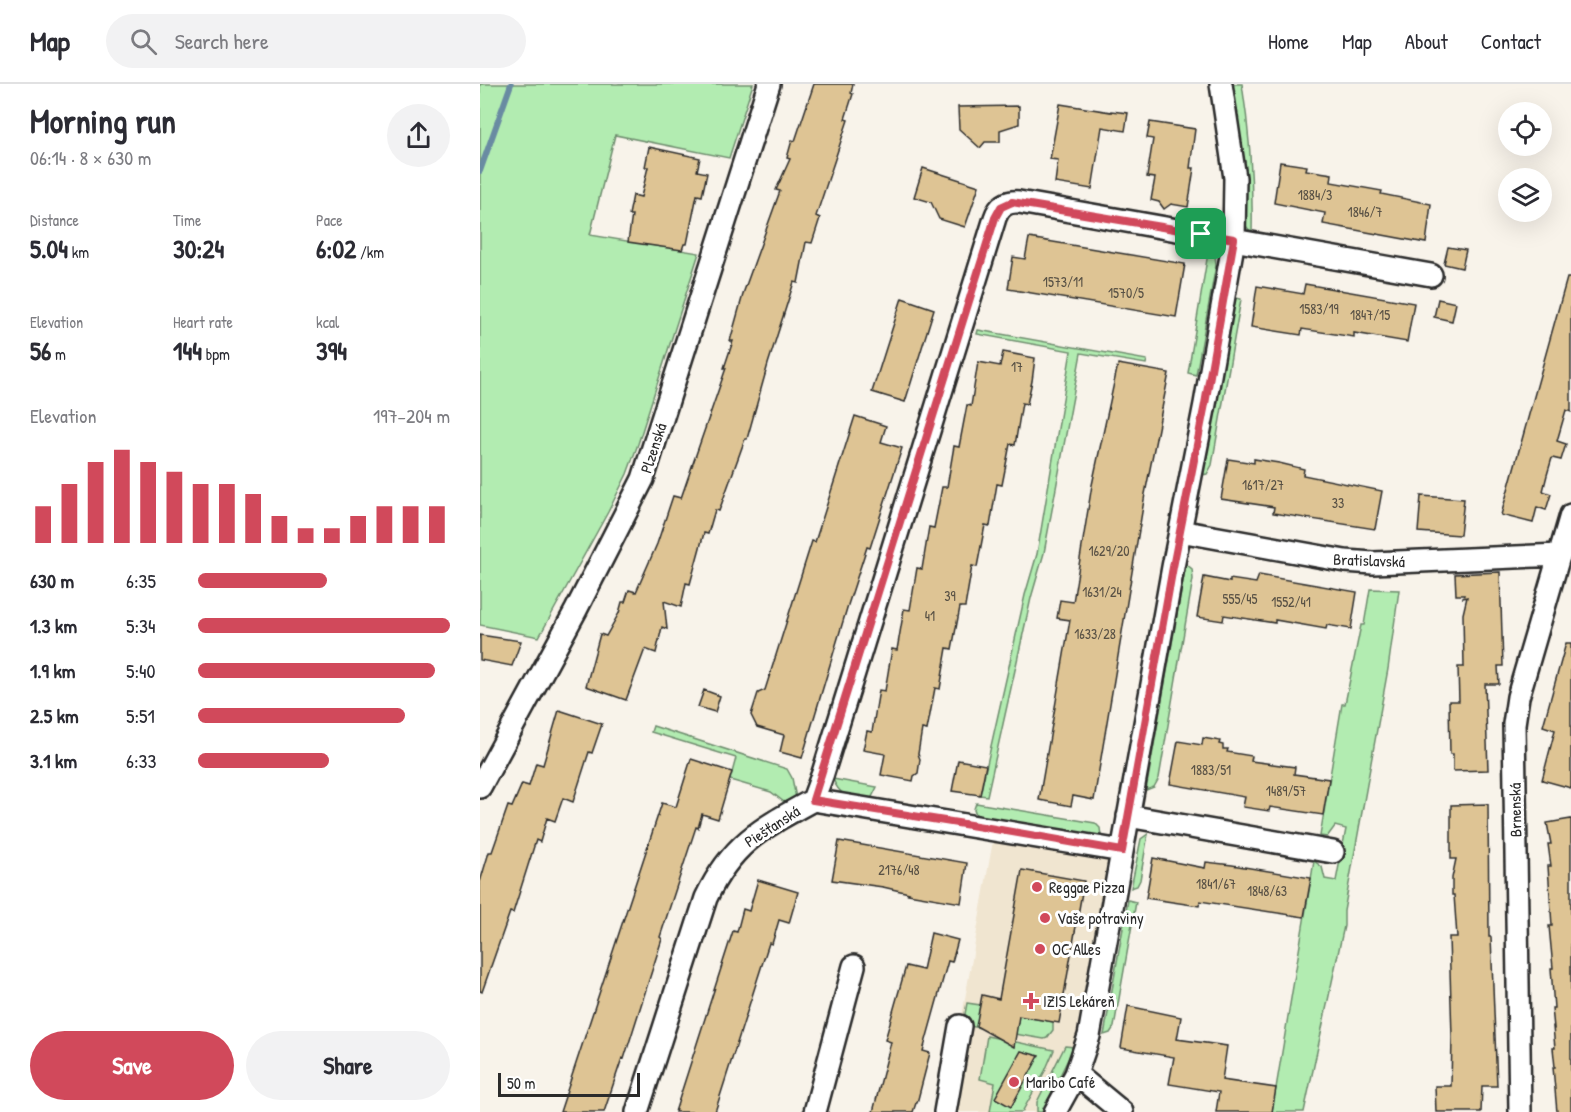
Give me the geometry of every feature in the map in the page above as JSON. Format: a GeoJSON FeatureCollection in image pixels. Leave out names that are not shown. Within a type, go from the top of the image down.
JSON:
{"type":"FeatureCollection","features":[{"type":"Feature","properties":{"kind":"street","name":"Plzenská"},"geometry":{"type":"LineString","coordinates":[[480,787],[576,610],[643,479],[769,84]]}},
{"type":"Feature","properties":{"kind":"street"},"geometry":{"type":"LineString","coordinates":[[1055,1112],[1076,1074],[1089,1036],[1234,239],[1235,178],[1221,84]]}},
{"type":"Feature","properties":{"kind":"street"},"geometry":{"type":"LineString","coordinates":[[813,800],[997,213],[1006,203],[1019,202],[1431,275]]}},
{"type":"Feature","properties":{"kind":"street","name":"Brnenská"},"geometry":{"type":"LineString","coordinates":[[1520,1112],[1514,724],[1518,697],[1571,515]]}},
{"type":"Feature","properties":{"kind":"street","name":"Bratislavská"},"geometry":{"type":"LineString","coordinates":[[1180,531],[1345,561],[1373,563],[1560,555]]}},
{"type":"Feature","properties":{"kind":"street","name":"Piešťanská"},"geometry":{"type":"LineString","coordinates":[[637,1112],[714,881],[734,853],[760,830],[813,800],[1122,851]]}},
{"type":"Feature","properties":{"kind":"street"},"geometry":{"type":"LineString","coordinates":[[1128,816],[1333,852]]}},
{"type":"Feature","properties":{"kind":"street"},"geometry":{"type":"LineString","coordinates":[[815,1112],[854,966]]}},
{"type":"Feature","properties":{"kind":"street"},"geometry":{"type":"LineString","coordinates":[[945,1112],[960,1026]]}},
{"type":"Feature","properties":{"kind":"street"},"geometry":{"type":"LineString","coordinates":[[1076,1074],[1122,1112]]}},
{"type":"Feature","properties":{"kind":"shaded area"},"geometry":{"type":"Polygon","coordinates":[[[995,829],[1122,851],[1089,1036],[1055,1112],[945,1112],[995,829]]]}},
{"type":"Feature","properties":{"kind":"green space"},"geometry":{"type":"Polygon","coordinates":[[[480,84],[753,84],[729,158],[615,135],[590,235],[699,253],[627,474],[539,637],[480,625],[480,84]]]}},
{"type":"Feature","properties":{"kind":"green space"},"geometry":{"type":"Polygon","coordinates":[[[1232,84],[1242,84],[1245,103],[1252,195],[1252,233],[1245,225],[1245,169],[1232,84]]]}},
{"type":"Feature","properties":{"kind":"green space"},"geometry":{"type":"Polygon","coordinates":[[[1209,247],[1215,255],[1216,265],[1196,375],[1188,373],[1209,247]]]}},
{"type":"Feature","properties":{"kind":"green space"},"geometry":{"type":"Polygon","coordinates":[[[1232,297],[1241,299],[1212,465],[1207,474],[1202,475],[1232,297]]]}},
{"type":"Feature","properties":{"kind":"green space"},"geometry":{"type":"Polygon","coordinates":[[[978,330],[1147,360],[1146,364],[1081,353],[1044,553],[1031,598],[987,796],[980,795],[1025,595],[1037,554],[1071,351],[977,334],[978,330]]]}},
{"type":"Feature","properties":{"kind":"green space"},"geometry":{"type":"Polygon","coordinates":[[[1186,564],[1192,569],[1193,579],[1159,778],[1154,787],[1146,790],[1186,564]]]}},
{"type":"Feature","properties":{"kind":"green space"},"geometry":{"type":"Polygon","coordinates":[[[1370,589],[1399,590],[1388,669],[1344,911],[1344,926],[1304,1112],[1272,1112],[1314,861],[1322,867],[1325,879],[1336,881],[1346,829],[1335,826],[1327,837],[1320,836],[1342,704],[1345,704],[1370,589]]]}},
{"type":"Feature","properties":{"kind":"green space"},"geometry":{"type":"Polygon","coordinates":[[[653,726],[787,769],[792,778],[796,798],[784,802],[771,792],[730,780],[736,758],[651,732],[653,726]]]}},
{"type":"Feature","properties":{"kind":"green space"},"geometry":{"type":"Polygon","coordinates":[[[833,779],[877,787],[871,799],[853,797],[840,791],[833,779]]]}},
{"type":"Feature","properties":{"kind":"green space"},"geometry":{"type":"Polygon","coordinates":[[[976,803],[1095,823],[1100,828],[1101,836],[977,817],[974,809],[976,803]]]}},
{"type":"Feature","properties":{"kind":"green space"},"geometry":{"type":"Polygon","coordinates":[[[1148,834],[1140,880],[1137,886],[1131,888],[1141,839],[1148,834]]]}},
{"type":"Feature","properties":{"kind":"green space"},"geometry":{"type":"Polygon","coordinates":[[[1128,900],[1136,902],[1114,1027],[1110,1033],[1104,1035],[1128,900]]]}},
{"type":"Feature","properties":{"kind":"green space"},"geometry":{"type":"Polygon","coordinates":[[[967,1003],[980,1005],[977,1023],[1016,1030],[1019,1016],[1053,1022],[1053,1030],[1044,1039],[963,1025],[967,1003]]]}},
{"type":"Feature","properties":{"kind":"green space"},"geometry":{"type":"Polygon","coordinates":[[[987,1036],[1054,1050],[1022,1112],[990,1112],[995,1083],[980,1079],[987,1036]]]}},
{"type":"Feature","properties":{"kind":"green space"},"geometry":{"type":"Polygon","coordinates":[[[1065,1046],[1074,1047],[1042,1112],[1037,1112],[1037,1102],[1065,1046]]]}},
{"type":"Feature","properties":{"kind":"building"},"geometry":{"type":"Polygon","coordinates":[[[814,84],[853,84],[851,93],[853,94],[845,119],[848,120],[816,216],[820,218],[812,243],[806,242],[798,283],[794,282],[747,439],[745,439],[719,511],[715,510],[708,534],[704,533],[690,584],[686,583],[681,607],[664,601],[667,629],[662,627],[656,653],[645,649],[626,700],[586,686],[600,634],[606,636],[629,590],[636,592],[657,544],[673,496],[681,498],[726,368],[724,368],[733,341],[730,341],[744,291],[780,191],[776,190],[790,159],[787,158],[792,140],[795,141],[814,84]]]}},
{"type":"Feature","properties":{"kind":"building"},"geometry":{"type":"Polygon","coordinates":[[[1060,104],[1128,113],[1125,131],[1102,127],[1092,189],[1055,183],[1058,160],[1050,159],[1060,104]]]}},
{"type":"Feature","properties":{"kind":"building"},"geometry":{"type":"Polygon","coordinates":[[[1019,106],[1019,124],[1000,130],[1000,142],[985,142],[980,148],[959,129],[958,107],[1019,106]]]}},
{"type":"Feature","properties":{"kind":"building"},"geometry":{"type":"Polygon","coordinates":[[[1150,122],[1195,129],[1190,168],[1194,168],[1188,207],[1171,204],[1164,209],[1159,202],[1151,200],[1155,178],[1147,177],[1153,139],[1147,138],[1150,122]]]}},
{"type":"Feature","properties":{"kind":"building"},"geometry":{"type":"Polygon","coordinates":[[[649,147],[700,158],[697,171],[707,173],[702,196],[697,195],[687,244],[684,244],[682,250],[628,242],[632,215],[629,215],[633,195],[641,197],[648,167],[645,167],[649,147]]]}},
{"type":"Feature","properties":{"kind":"building"},"geometry":{"type":"Polygon","coordinates":[[[1280,162],[1307,166],[1306,170],[1332,174],[1331,182],[1382,191],[1381,194],[1431,204],[1426,243],[1323,224],[1325,213],[1274,203],[1280,162]]]}},
{"type":"Feature","properties":{"kind":"building"},"geometry":{"type":"Polygon","coordinates":[[[923,168],[979,186],[965,227],[939,219],[931,202],[914,197],[923,168]]]}},
{"type":"Feature","properties":{"kind":"building"},"geometry":{"type":"Polygon","coordinates":[[[1029,238],[1185,264],[1176,317],[1008,289],[1013,257],[1025,259],[1029,238]]]}},
{"type":"Feature","properties":{"kind":"building"},"geometry":{"type":"Polygon","coordinates":[[[1448,247],[1466,250],[1462,268],[1444,264],[1448,247]]]}},
{"type":"Feature","properties":{"kind":"building"},"geometry":{"type":"Polygon","coordinates":[[[1567,278],[1571,278],[1571,412],[1566,410],[1557,441],[1566,444],[1561,460],[1552,458],[1547,475],[1543,491],[1551,494],[1546,510],[1537,507],[1533,523],[1501,515],[1567,278]]]}},
{"type":"Feature","properties":{"kind":"building"},"geometry":{"type":"Polygon","coordinates":[[[1305,284],[1414,303],[1407,342],[1354,333],[1354,337],[1302,329],[1301,335],[1251,327],[1257,286],[1303,294],[1305,284]]]}},
{"type":"Feature","properties":{"kind":"building"},"geometry":{"type":"Polygon","coordinates":[[[902,298],[934,309],[905,402],[872,392],[902,298]]]}},
{"type":"Feature","properties":{"kind":"building"},"geometry":{"type":"Polygon","coordinates":[[[1438,299],[1456,303],[1452,321],[1434,317],[1438,299]]]}},
{"type":"Feature","properties":{"kind":"building"},"geometry":{"type":"Polygon","coordinates":[[[1003,352],[1035,358],[1027,404],[1022,403],[1015,445],[1010,444],[1002,485],[997,484],[990,526],[985,525],[977,567],[972,566],[965,607],[960,607],[952,649],[947,648],[940,689],[935,688],[927,730],[922,729],[918,773],[914,776],[913,781],[881,775],[885,754],[863,750],[867,731],[872,732],[879,690],[885,691],[892,649],[897,650],[904,609],[910,610],[917,568],[922,569],[929,527],[934,528],[942,487],[947,487],[954,446],[959,447],[967,405],[971,406],[978,362],[1000,366],[1003,352]]]}},
{"type":"Feature","properties":{"kind":"building"},"geometry":{"type":"Polygon","coordinates":[[[1118,364],[1169,373],[1145,494],[1094,800],[1073,796],[1071,806],[1039,800],[1070,620],[1057,618],[1060,600],[1073,602],[1092,485],[1118,364]]]}},
{"type":"Feature","properties":{"kind":"building"},"geometry":{"type":"Polygon","coordinates":[[[855,416],[886,426],[881,442],[902,448],[870,548],[867,547],[847,608],[802,758],[780,752],[784,735],[757,727],[751,715],[758,693],[765,690],[812,541],[815,542],[855,416]]]}},
{"type":"Feature","properties":{"kind":"building"},"geometry":{"type":"Polygon","coordinates":[[[1228,459],[1254,463],[1254,459],[1279,463],[1304,469],[1303,475],[1382,491],[1375,529],[1273,513],[1274,507],[1221,499],[1228,459]]]}},
{"type":"Feature","properties":{"kind":"building"},"geometry":{"type":"Polygon","coordinates":[[[1421,496],[1464,499],[1460,535],[1418,532],[1421,496]]]}},
{"type":"Feature","properties":{"kind":"building"},"geometry":{"type":"Polygon","coordinates":[[[1500,572],[1503,666],[1498,666],[1499,684],[1485,684],[1488,770],[1453,771],[1453,754],[1450,754],[1449,701],[1459,701],[1458,667],[1464,667],[1463,614],[1467,597],[1456,595],[1455,574],[1500,572]]]}},
{"type":"Feature","properties":{"kind":"building"},"geometry":{"type":"Polygon","coordinates":[[[1259,575],[1357,592],[1351,629],[1327,625],[1326,629],[1275,620],[1275,623],[1224,615],[1223,621],[1197,617],[1204,577],[1230,582],[1230,579],[1256,583],[1259,575]]]}},
{"type":"Feature","properties":{"kind":"building"},"geometry":{"type":"Polygon","coordinates":[[[480,635],[521,641],[512,666],[480,660],[480,635]]]}},
{"type":"Feature","properties":{"kind":"building"},"geometry":{"type":"Polygon","coordinates":[[[1566,643],[1571,643],[1571,788],[1542,780],[1555,730],[1543,726],[1566,643]]]}},
{"type":"Feature","properties":{"kind":"building"},"geometry":{"type":"Polygon","coordinates":[[[704,690],[720,696],[715,712],[698,707],[704,690]]]}},
{"type":"Feature","properties":{"kind":"building"},"geometry":{"type":"Polygon","coordinates":[[[559,710],[602,724],[592,753],[589,752],[573,802],[563,798],[555,821],[547,818],[540,842],[536,840],[513,913],[510,912],[482,992],[480,991],[480,882],[489,852],[492,852],[508,806],[512,807],[522,784],[529,786],[536,763],[543,765],[559,710]]]}},
{"type":"Feature","properties":{"kind":"building"},"geometry":{"type":"Polygon","coordinates":[[[1203,738],[1220,741],[1219,744],[1223,745],[1223,749],[1228,749],[1227,752],[1252,756],[1251,761],[1295,767],[1294,774],[1329,779],[1323,815],[1270,807],[1269,811],[1243,807],[1245,797],[1170,784],[1178,741],[1202,745],[1203,738]]]}},
{"type":"Feature","properties":{"kind":"building"},"geometry":{"type":"Polygon","coordinates":[[[691,759],[732,772],[718,819],[702,814],[698,828],[696,827],[624,1059],[622,1058],[604,1112],[560,1112],[662,803],[676,807],[691,759]]]}},
{"type":"Feature","properties":{"kind":"building"},"geometry":{"type":"Polygon","coordinates":[[[958,760],[986,765],[980,795],[952,791],[958,760]]]}},
{"type":"Feature","properties":{"kind":"building"},"geometry":{"type":"Polygon","coordinates":[[[1488,804],[1489,937],[1491,937],[1497,1086],[1482,1086],[1481,1112],[1436,1112],[1435,1086],[1451,1086],[1449,937],[1457,937],[1454,895],[1452,895],[1452,878],[1456,859],[1451,859],[1451,805],[1488,804]]]}},
{"type":"Feature","properties":{"kind":"building"},"geometry":{"type":"Polygon","coordinates":[[[1571,819],[1571,1112],[1557,1112],[1553,1067],[1555,1067],[1553,1048],[1555,1048],[1551,968],[1553,968],[1549,926],[1552,926],[1548,866],[1551,866],[1548,844],[1551,844],[1547,823],[1571,819]]]}},
{"type":"Feature","properties":{"kind":"building"},"geometry":{"type":"Polygon","coordinates":[[[839,841],[967,863],[961,903],[908,894],[883,887],[832,880],[839,841]]]}},
{"type":"Feature","properties":{"kind":"building"},"geometry":{"type":"Polygon","coordinates":[[[1153,858],[1205,868],[1206,862],[1311,878],[1304,917],[1200,901],[1199,906],[1146,898],[1153,858]]]}},
{"type":"Feature","properties":{"kind":"building","name":"OC Alles"},"geometry":{"type":"Polygon","coordinates":[[[1022,870],[1084,881],[1059,1023],[1019,1016],[1014,1047],[976,1026],[982,995],[999,999],[1022,870]]]}},
{"type":"Feature","properties":{"kind":"building"},"geometry":{"type":"Polygon","coordinates":[[[758,880],[798,892],[789,923],[779,920],[772,944],[769,943],[715,1112],[675,1112],[733,931],[737,932],[743,909],[749,911],[758,880]]]}},
{"type":"Feature","properties":{"kind":"building"},"geometry":{"type":"Polygon","coordinates":[[[931,933],[958,940],[952,962],[948,961],[923,1051],[930,1053],[917,1103],[913,1112],[873,1112],[891,1042],[885,1040],[906,966],[923,970],[931,933]]]}},
{"type":"Feature","properties":{"kind":"building"},"geometry":{"type":"Polygon","coordinates":[[[1128,1006],[1181,1017],[1177,1039],[1227,1046],[1222,1080],[1276,1088],[1272,1112],[1216,1112],[1219,1092],[1169,1084],[1174,1057],[1121,1048],[1128,1006]]]}},
{"type":"Feature","properties":{"kind":"building","name":"Maribo Café"},"geometry":{"type":"Polygon","coordinates":[[[1021,1051],[1039,1056],[1011,1107],[995,1098],[1021,1051]]]}},
{"type":"Feature","properties":{"kind":"waterway"},"geometry":{"type":"LineString","coordinates":[[480,171],[511,84]]}},
{"type":"Feature","properties":{"kind":"place","name":"Reggae Pizza"},"geometry":{"type":"Point","coordinates":[1037,887]}},
{"type":"Feature","properties":{"kind":"place","name":"Vaše potraviny"},"geometry":{"type":"Point","coordinates":[1045,918]}},
{"type":"Feature","properties":{"kind":"place","name":"OC Alles"},"geometry":{"type":"Point","coordinates":[1040,949]}},
{"type":"Feature","properties":{"kind":"place","name":"IZIS Lekáreň"},"geometry":{"type":"Point","coordinates":[1031,1001]}},
{"type":"Feature","properties":{"kind":"place","name":"Maribo Café"},"geometry":{"type":"Point","coordinates":[1014,1082]}},
{"type":"Feature","properties":{"kind":"route"},"geometry":{"type":"LineString","coordinates":[[1019,202],[1201,234],[1234,239],[1122,851],[813,800],[997,213],[1001,207],[1006,203],[1019,202]]}}]}
